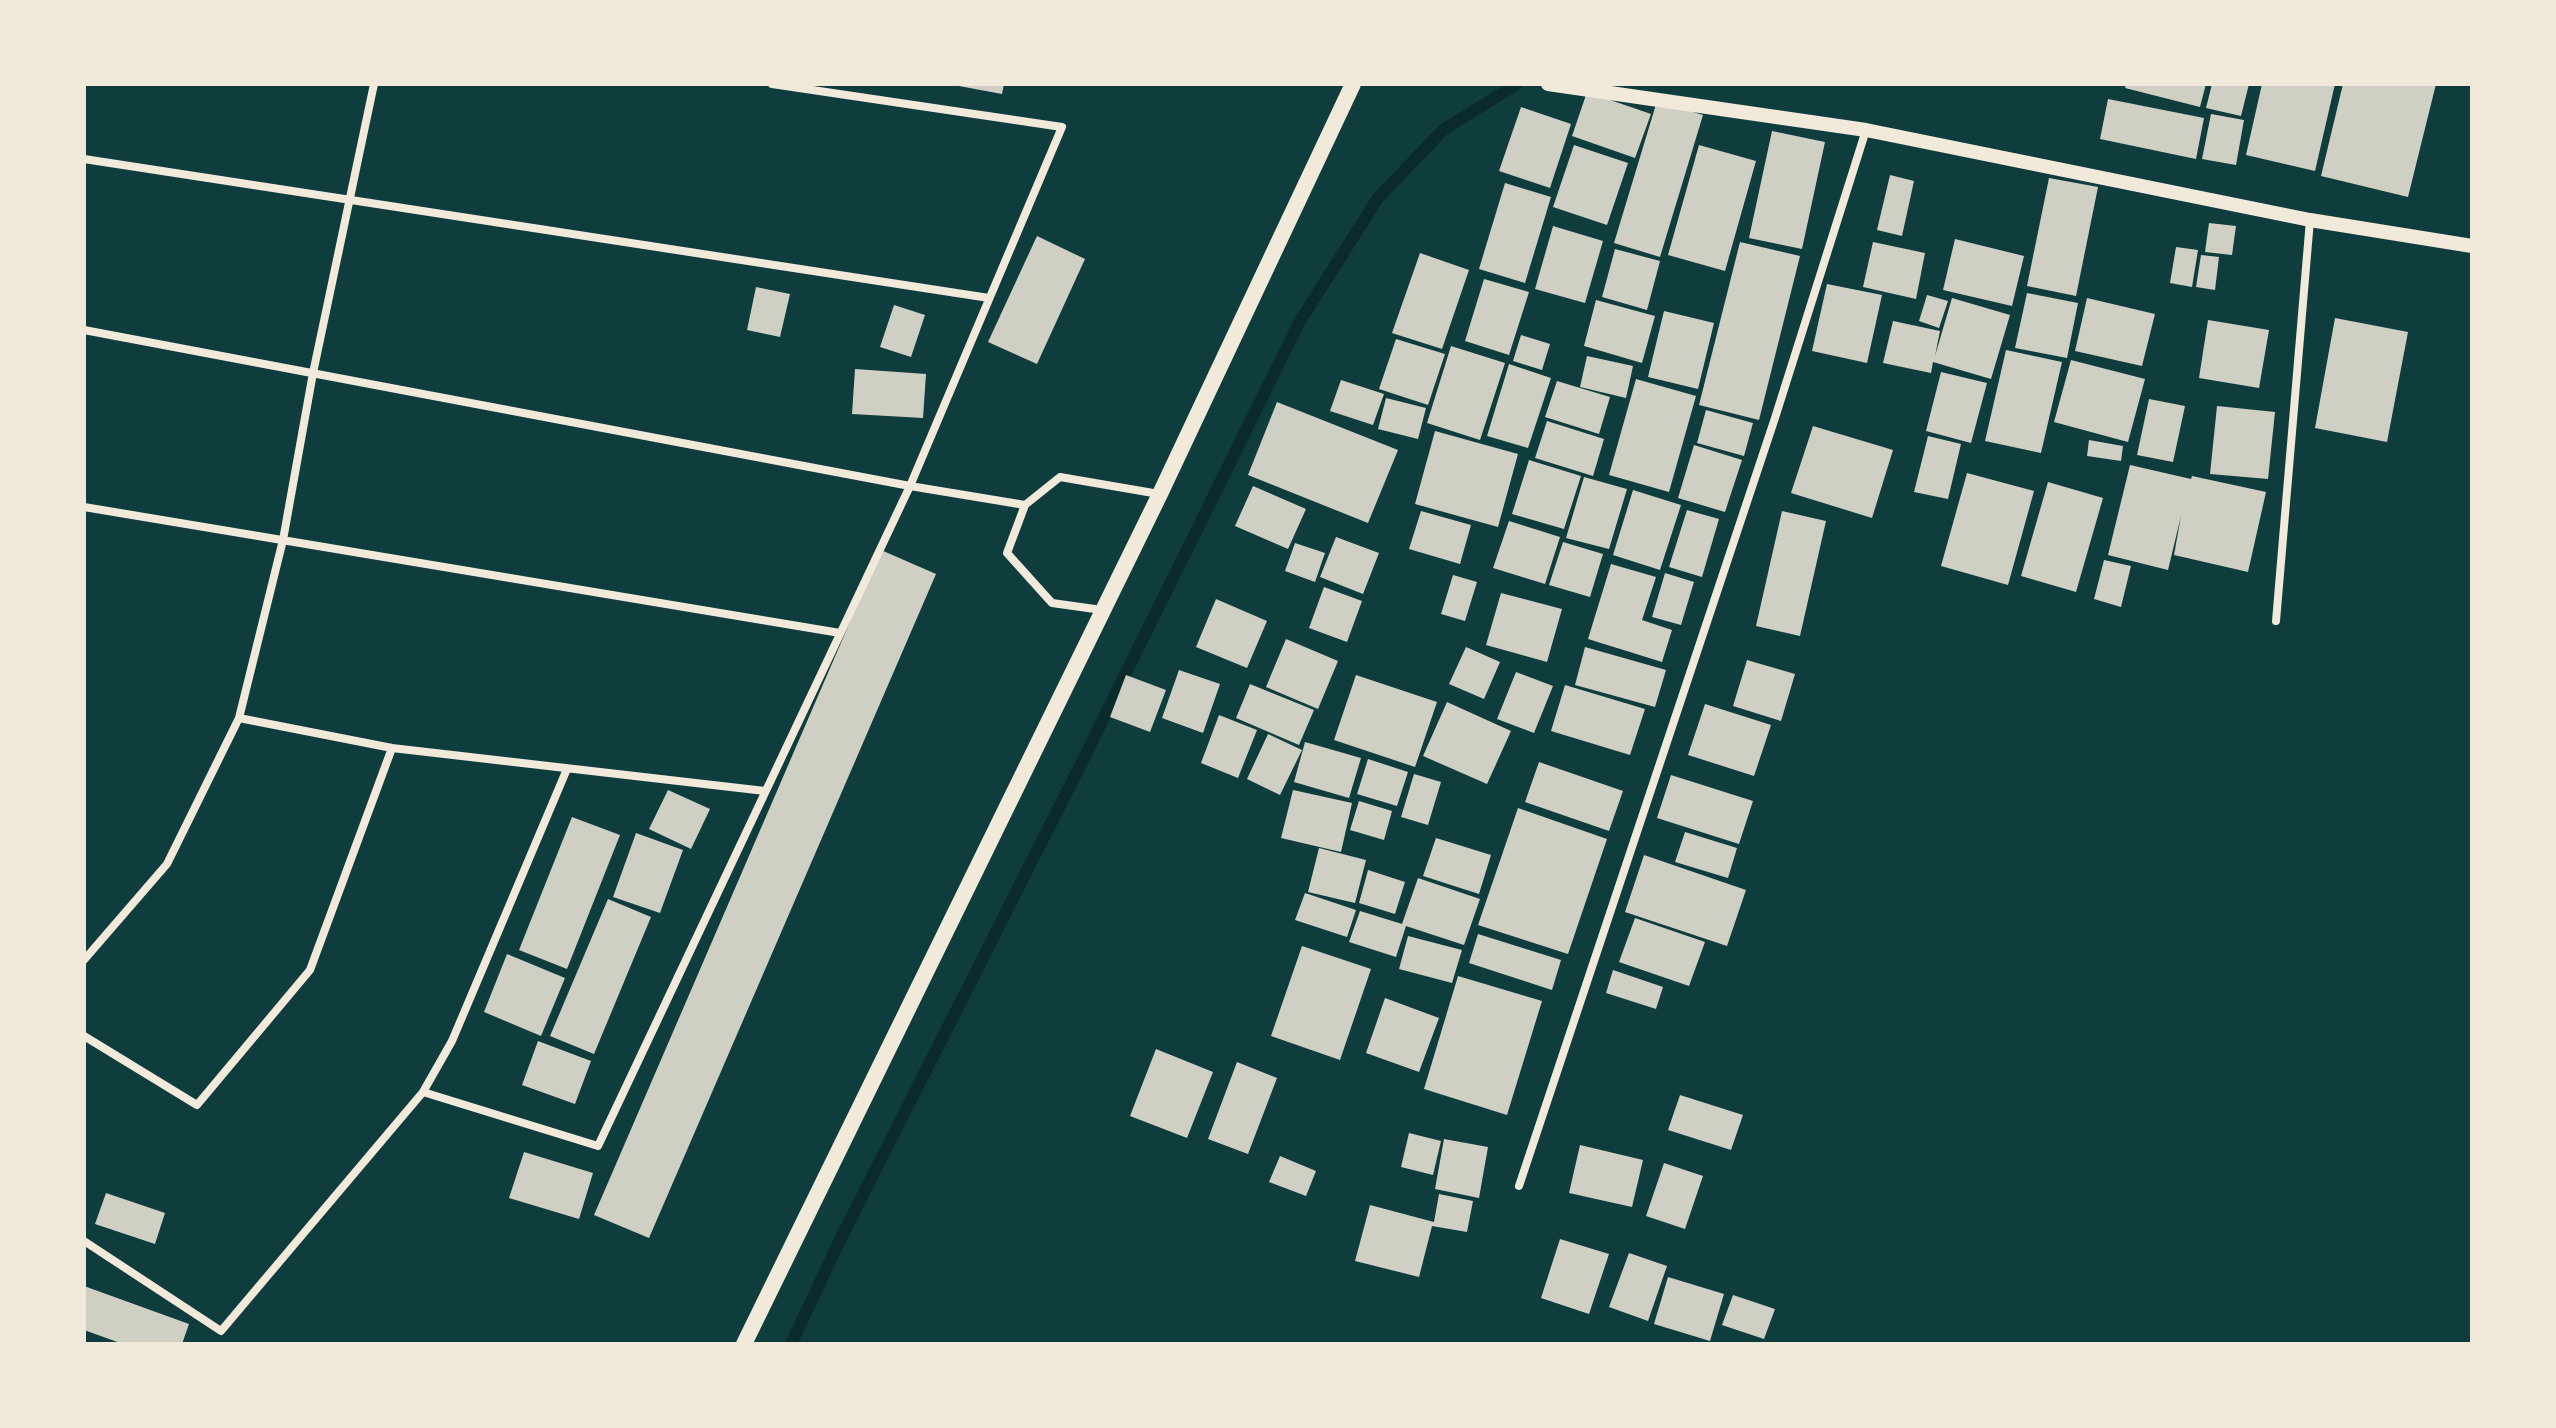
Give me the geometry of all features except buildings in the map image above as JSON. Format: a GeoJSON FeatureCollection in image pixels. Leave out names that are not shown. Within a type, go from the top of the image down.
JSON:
{"type":"FeatureCollection","features":[{"type":"Feature","properties":{"kind":"main road"},"geometry":{"type":"LineString","coordinates":[[744,1344],[1160,494],[1353,84]]}},
{"type":"Feature","properties":{"kind":"street"},"geometry":{"type":"LineString","coordinates":[[84,960],[167,864],[239,718],[283,540],[313,373],[374,84]]}},
{"type":"Feature","properties":{"kind":"street"},"geometry":{"type":"LineString","coordinates":[[423,1092],[598,1146],[910,486],[1062,127],[772,84]]}},
{"type":"Feature","properties":{"kind":"street"},"geometry":{"type":"LineString","coordinates":[[1548,84],[1866,130],[2310,220],[2472,246]]}},
{"type":"Feature","properties":{"kind":"street"},"geometry":{"type":"LineString","coordinates":[[1519,1186],[1775,418],[1866,130]]}},
{"type":"Feature","properties":{"kind":"street"},"geometry":{"type":"LineString","coordinates":[[84,159],[989,298]]}},
{"type":"Feature","properties":{"kind":"street"},"geometry":{"type":"LineString","coordinates":[[2276,621],[2310,220]]}},
{"type":"Feature","properties":{"kind":"street"},"geometry":{"type":"LineString","coordinates":[[84,330],[1025,505]]}},
{"type":"Feature","properties":{"kind":"street"},"geometry":{"type":"LineString","coordinates":[[1103,610],[1052,603],[1007,553],[1025,505],[1060,477],[1160,494]]}},
{"type":"Feature","properties":{"kind":"street"},"geometry":{"type":"LineString","coordinates":[[84,507],[840,633]]}},
{"type":"Feature","properties":{"kind":"street"},"geometry":{"type":"LineString","coordinates":[[239,718],[392,748],[765,791]]}},
{"type":"Feature","properties":{"kind":"street"},"geometry":{"type":"LineString","coordinates":[[84,1036],[197,1105],[310,970],[392,748]]}},
{"type":"Feature","properties":{"kind":"street"},"geometry":{"type":"LineString","coordinates":[[84,1241],[221,1331],[423,1092],[452,1041],[567,769]]}},
{"type":"Feature","properties":{"kind":"waterway"},"geometry":{"type":"LineString","coordinates":[[791,1344],[840,1240],[1080,766],[1300,321],[1378,198],[1443,130],[1517,84]]}}]}
